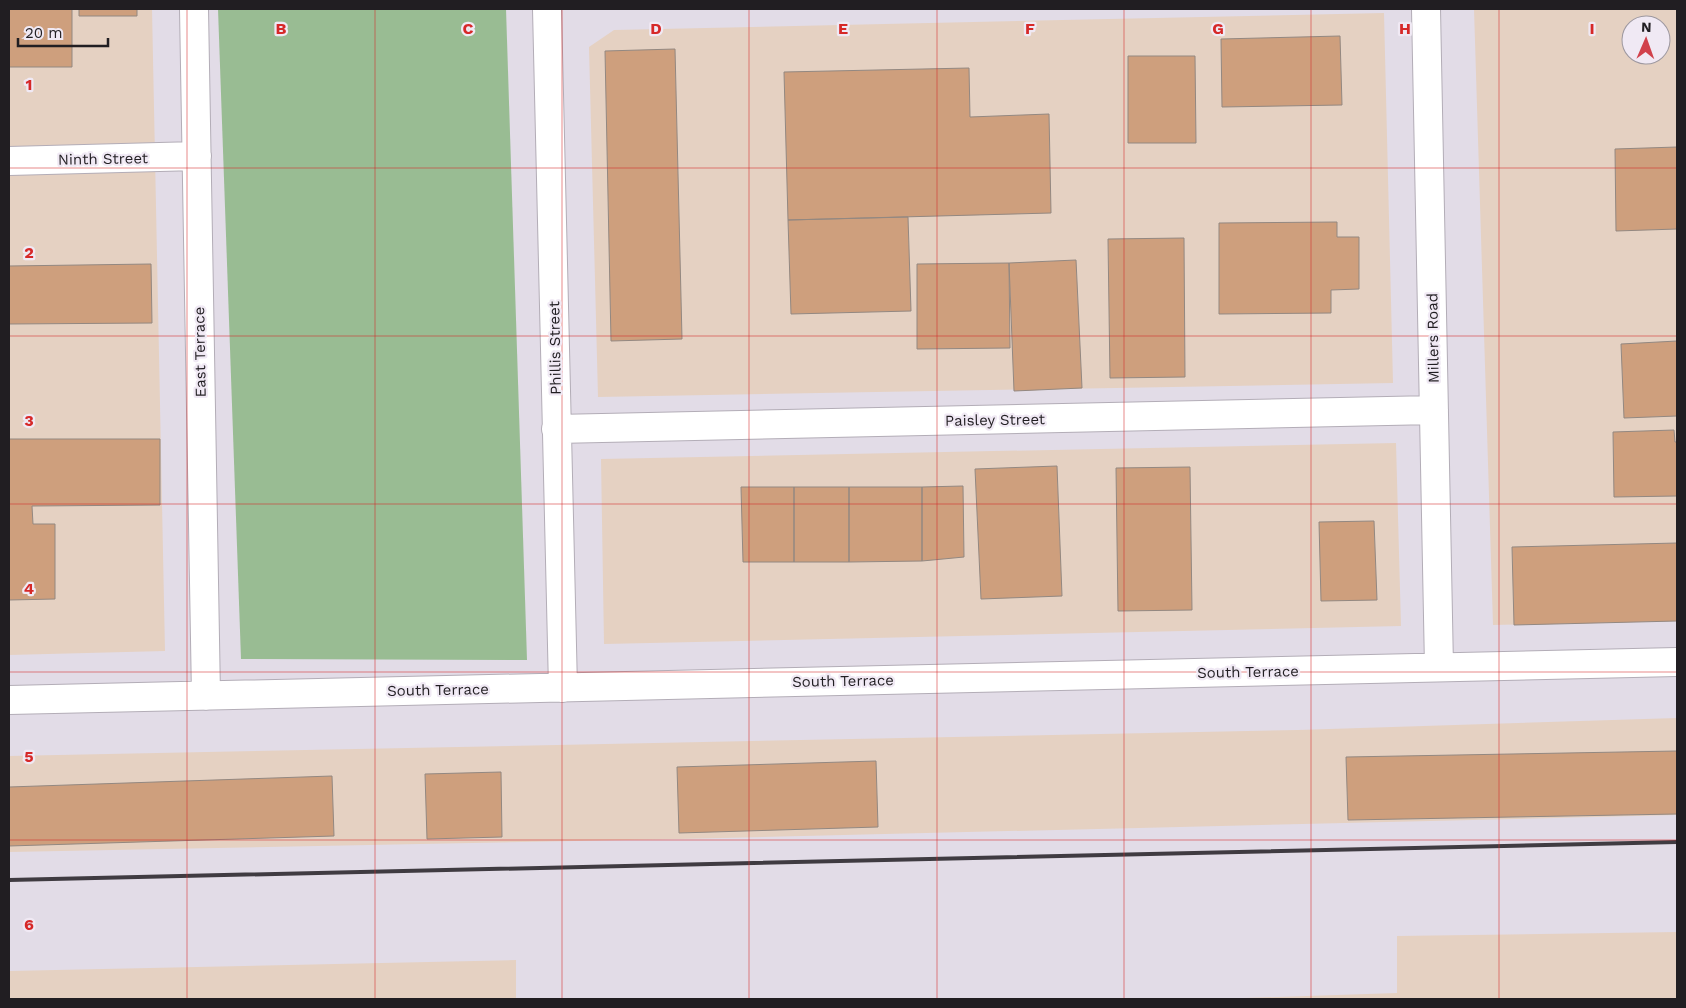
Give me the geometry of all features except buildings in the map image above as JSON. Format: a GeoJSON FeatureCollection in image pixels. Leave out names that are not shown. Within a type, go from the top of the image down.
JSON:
{"type":"FeatureCollection","features":[{"type":"Feature","properties":{"kind":"street","name":"East Terrace"},"geometry":{"type":"LineString","coordinates":[[194,9],[206,696]]}},
{"type":"Feature","properties":{"kind":"street","name":"Phillis Street"},"geometry":{"type":"LineString","coordinates":[[547,9],[563,688]]}},
{"type":"Feature","properties":{"kind":"street","name":"Millers Road"},"geometry":{"type":"LineString","coordinates":[[1426,9],[1439,667]]}},
{"type":"Feature","properties":{"kind":"street","name":"Ninth Street"},"geometry":{"type":"LineString","coordinates":[[9,161],[197,156]]}},
{"type":"Feature","properties":{"kind":"street","name":"Paisley Street"},"geometry":{"type":"LineString","coordinates":[[556,429],[1434,410]]}},
{"type":"Feature","properties":{"kind":"street","name":"South Terrace"},"geometry":{"type":"LineString","coordinates":[[9,700],[1677,662]]}},
{"type":"Feature","properties":{"kind":"shaded area"},"geometry":{"type":"Polygon","coordinates":[[[9,9],[152,9],[165,651],[9,655],[9,9]]]}},
{"type":"Feature","properties":{"kind":"shaded area"},"geometry":{"type":"Polygon","coordinates":[[[1474,9],[1677,9],[1677,621],[1493,625],[1474,9]]]}},
{"type":"Feature","properties":{"kind":"shaded area"},"geometry":{"type":"Polygon","coordinates":[[[1384,13],[1393,383],[598,397],[589,47],[614,30],[1384,13]]]}},
{"type":"Feature","properties":{"kind":"shaded area"},"geometry":{"type":"Polygon","coordinates":[[[1396,443],[1401,626],[604,644],[601,459],[1396,443]]]}},
{"type":"Feature","properties":{"kind":"shaded area"},"geometry":{"type":"Polygon","coordinates":[[[1677,718],[1677,815],[679,839],[9,852],[9,756],[1298,730],[1677,718]]]}},
{"type":"Feature","properties":{"kind":"shaded area"},"geometry":{"type":"Polygon","coordinates":[[[1677,932],[1677,999],[1214,999],[1397,993],[1397,936],[1677,932]]]}},
{"type":"Feature","properties":{"kind":"shaded area"},"geometry":{"type":"Polygon","coordinates":[[[516,960],[516,999],[9,999],[9,971],[516,960]]]}},
{"type":"Feature","properties":{"kind":"green space"},"geometry":{"type":"Polygon","coordinates":[[[218,9],[506,9],[527,660],[241,659],[218,9]]]}},
{"type":"Feature","properties":{"kind":"railway"},"geometry":{"type":"LineString","coordinates":[[9,880],[1677,842]]}}]}
